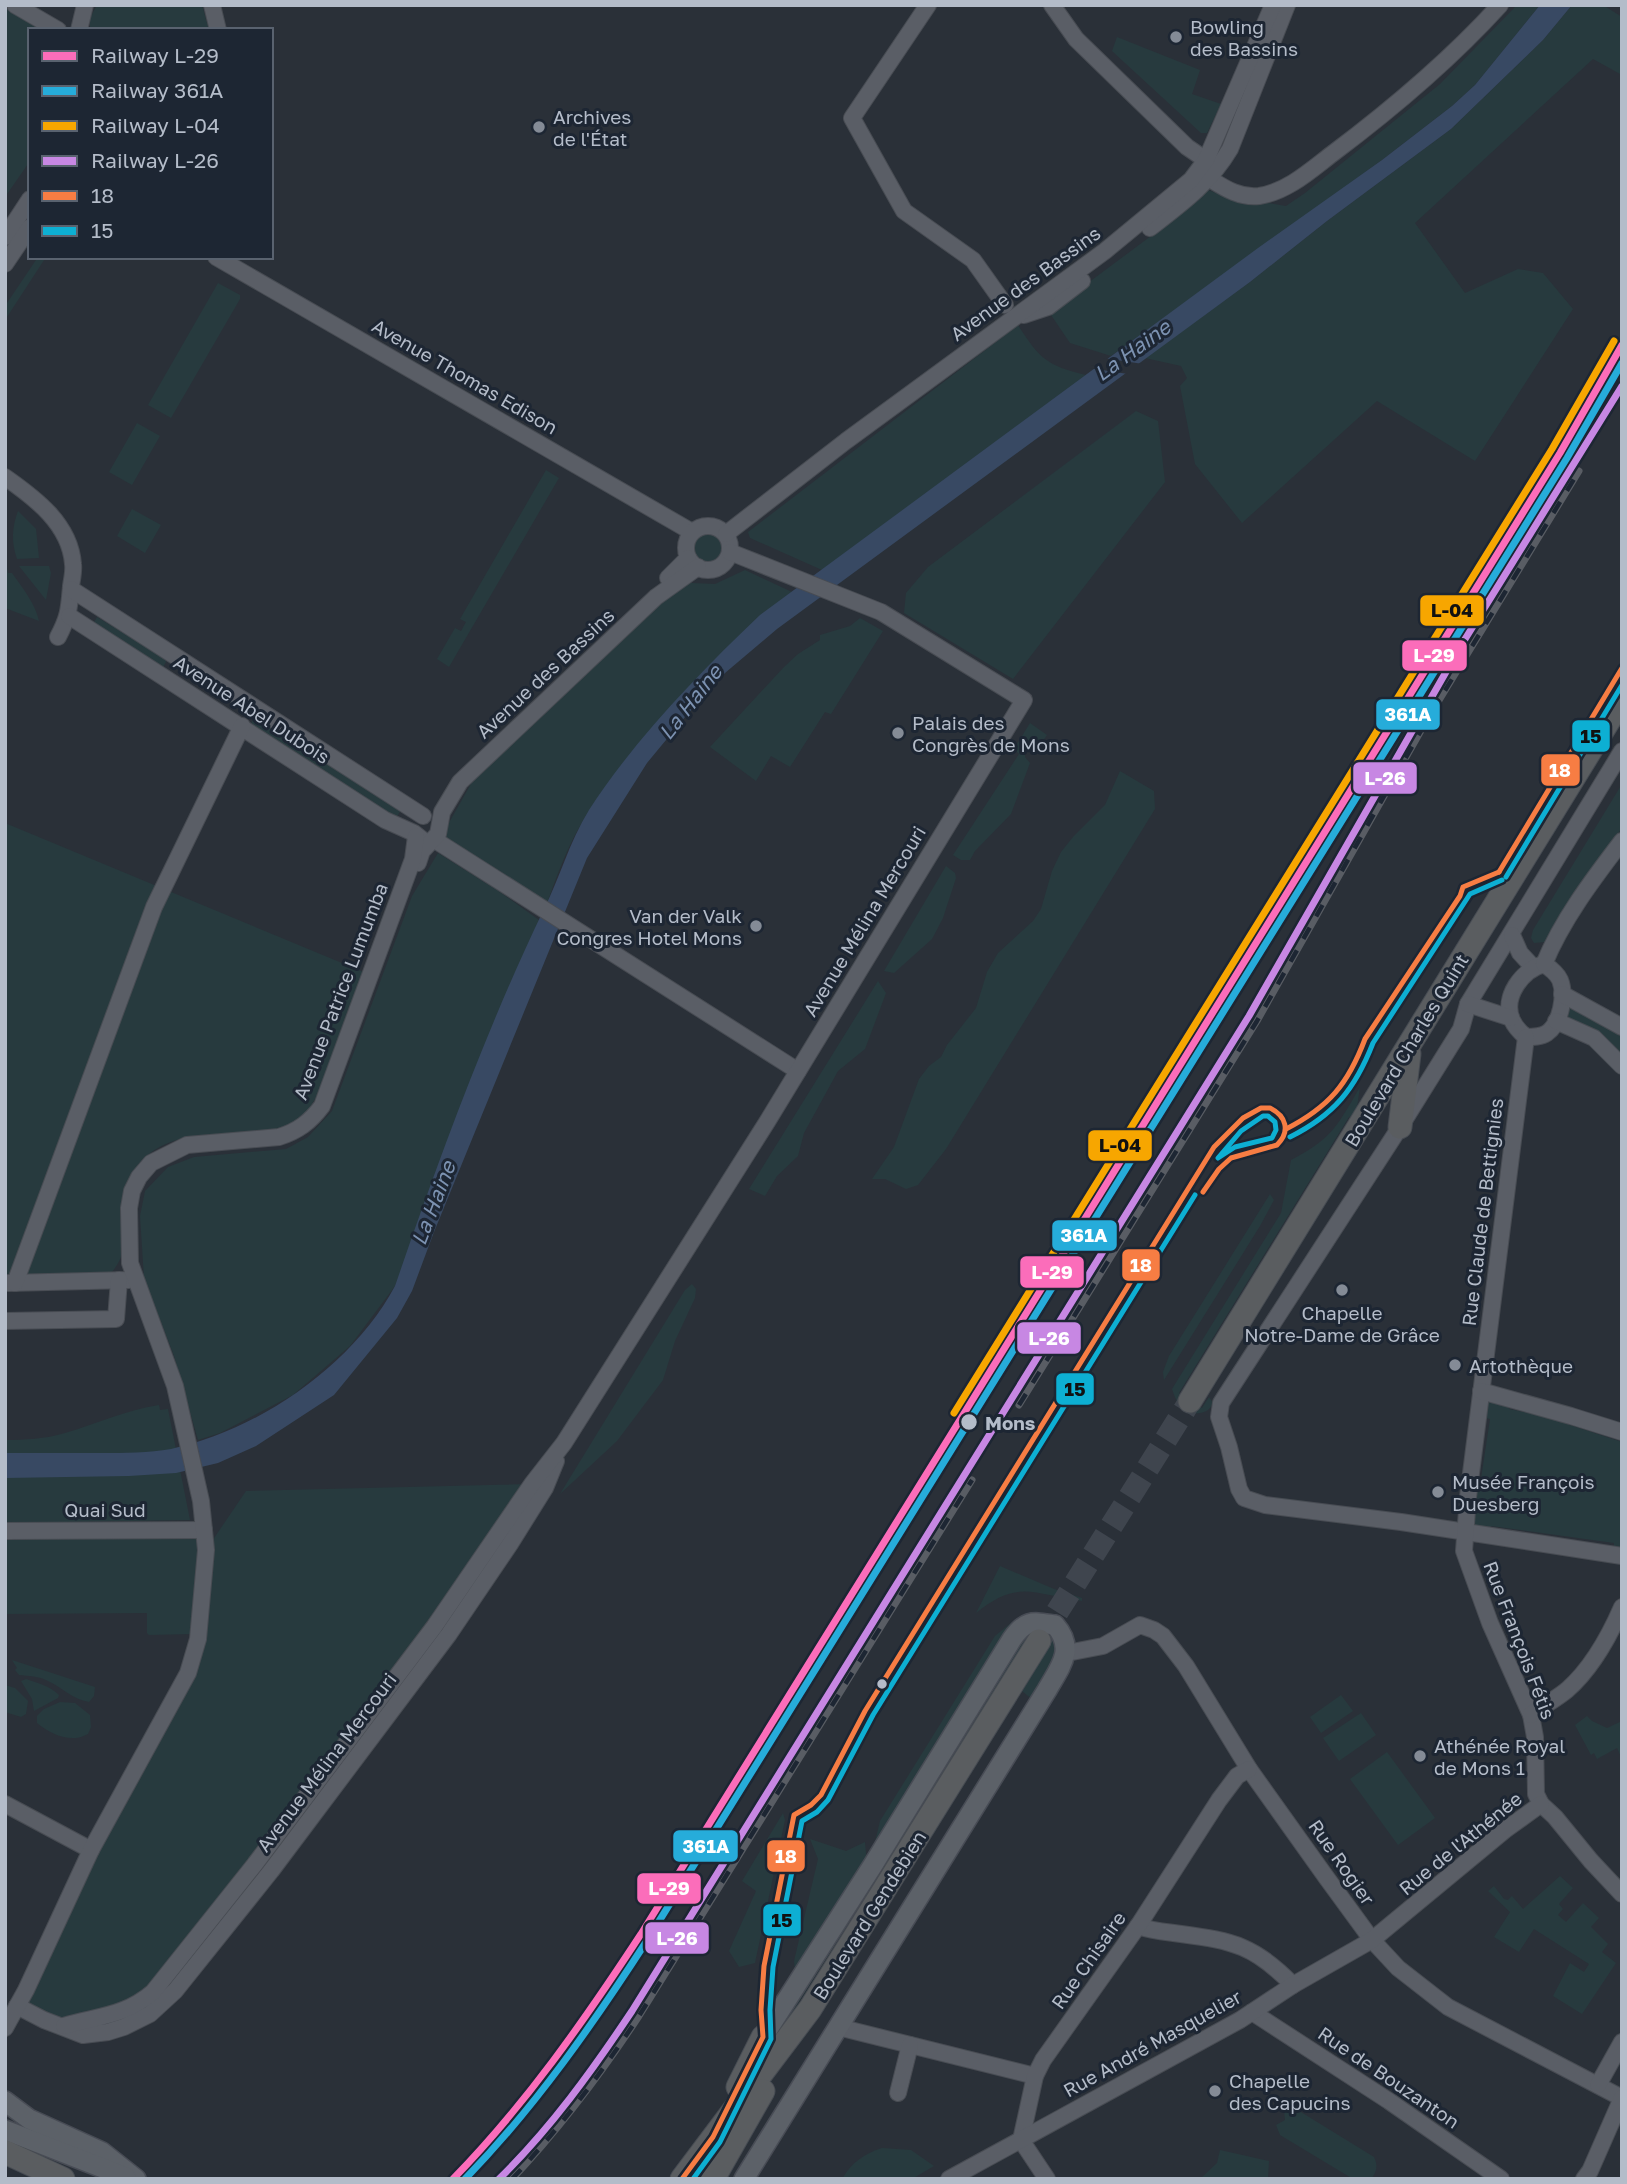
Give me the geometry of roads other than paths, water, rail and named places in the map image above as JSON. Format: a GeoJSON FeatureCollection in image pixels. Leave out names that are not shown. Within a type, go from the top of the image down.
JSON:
{"type":"FeatureCollection","features":[{"type":"Feature","properties":{"kind":"highway","name":"Boulevard Charles Quint"},"geometry":{"type":"LineString","coordinates":[[1191,1401],[1622,699]]}},
{"type":"Feature","properties":{"kind":"highway"},"geometry":{"type":"LineString","coordinates":[[1400,1127],[1410,1044]]}},
{"type":"Feature","properties":{"kind":"highway","name":"Boulevard Gendebien"},"geometry":{"type":"LineString","coordinates":[[682,2179],[810,2009],[1040,1641]]}},
{"type":"Feature","properties":{"kind":"highway"},"geometry":{"type":"LineString","coordinates":[[713,2179],[810,2009]]}},
{"type":"Feature","properties":{"kind":"highway"},"geometry":{"type":"LineString","coordinates":[[713,2137],[763,2037]]}},
{"type":"Feature","properties":{"kind":"highway"},"geometry":{"type":"LineString","coordinates":[[5,2152],[63,2179]]}},
{"type":"Feature","properties":{"kind":"main road"},"geometry":{"type":"LineString","coordinates":[[744,2179],[1043,1697],[1066,1653],[1063,1634],[1055,1625],[1032,1622],[1021,1626],[763,2037]]}},
{"type":"Feature","properties":{"kind":"main road"},"geometry":{"type":"LineString","coordinates":[[5,2101],[29,2119],[103,2152],[135,2179]]}},
{"type":"Feature","properties":{"kind":"main road"},"geometry":{"type":"LineString","coordinates":[[5,2121],[135,2179]]}},
{"type":"Feature","properties":{"kind":"main road"},"geometry":{"type":"LineString","coordinates":[[5,2130],[135,2179]]}},
{"type":"Feature","properties":{"kind":"street"},"geometry":{"type":"LineString","coordinates":[[15,5],[55,28]]}},
{"type":"Feature","properties":{"kind":"street"},"geometry":{"type":"LineString","coordinates":[[79,28],[85,5]]}},
{"type":"Feature","properties":{"kind":"street"},"geometry":{"type":"LineString","coordinates":[[928,5],[852,118],[904,211],[973,260],[1010,312],[1048,307],[1210,179],[1230,149],[1287,5]]}},
{"type":"Feature","properties":{"kind":"street"},"geometry":{"type":"LineString","coordinates":[[1052,5],[1076,39],[1187,147],[1206,160]]}},
{"type":"Feature","properties":{"kind":"street","name":"Avenue des Bassins"},"geometry":{"type":"LineString","coordinates":[[726,534],[1010,312],[1035,300],[1105,251],[1191,180],[1206,160],[1273,5]]}},
{"type":"Feature","properties":{"kind":"street"},"geometry":{"type":"LineString","coordinates":[[1210,179],[1230,192],[1242,195],[1258,196],[1286,187],[1399,101],[1500,5]]}},
{"type":"Feature","properties":{"kind":"street"},"geometry":{"type":"LineString","coordinates":[[213,6],[218,28]]}},
{"type":"Feature","properties":{"kind":"street"},"geometry":{"type":"LineString","coordinates":[[5,237],[28,202]]}},
{"type":"Feature","properties":{"kind":"street"},"geometry":{"type":"LineString","coordinates":[[5,264],[28,230]]}},
{"type":"Feature","properties":{"kind":"street","name":"Avenue Thomas Edison"},"geometry":{"type":"LineString","coordinates":[[219,259],[692,532]]}},
{"type":"Feature","properties":{"kind":"street"},"geometry":{"type":"LineString","coordinates":[[5,477],[52,516],[66,538],[73,564],[69,616],[58,637]]}},
{"type":"Feature","properties":{"kind":"street"},"geometry":{"type":"LineString","coordinates":[[693,562],[686,544],[697,528],[709,525],[722,529],[730,539],[730,552]]}},
{"type":"Feature","properties":{"kind":"street","name":"Avenue des Bassins"},"geometry":{"type":"LineString","coordinates":[[425,827],[456,778],[534,700],[693,562],[704,570],[718,568],[724,564],[730,552]]}},
{"type":"Feature","properties":{"kind":"street","name":"Avenue Mélina Mercouri"},"geometry":{"type":"LineString","coordinates":[[17,2006],[44,2020],[64,2026],[90,2018],[118,2014],[131,2008],[153,1992],[255,1864],[435,1627],[532,1484],[564,1443],[798,1071],[1024,700],[881,612],[730,552]]}},
{"type":"Feature","properties":{"kind":"street","name":"Avenue Abel Dubois"},"geometry":{"type":"LineString","coordinates":[[71,589],[425,827]]}},
{"type":"Feature","properties":{"kind":"street","name":"Avenue Abel Dubois"},"geometry":{"type":"LineString","coordinates":[[69,616],[386,820],[425,827]]}},
{"type":"Feature","properties":{"kind":"street"},"geometry":{"type":"LineString","coordinates":[[137,1280],[10,1283],[154,907],[242,726]]}},
{"type":"Feature","properties":{"kind":"street","name":"Boulevard Charles Quint"},"geometry":{"type":"LineString","coordinates":[[1466,1532],[1265,1505],[1244,1498],[1239,1489],[1219,1417],[1221,1403],[1461,1029],[1468,1004],[1622,751]]}},
{"type":"Feature","properties":{"kind":"street"},"geometry":{"type":"LineString","coordinates":[[425,827],[522,895],[798,1071]]}},
{"type":"Feature","properties":{"kind":"street","name":"Avenue Patrice Lumumba"},"geometry":{"type":"LineString","coordinates":[[5,2028],[92,1850],[188,1673],[197,1641],[206,1550],[204,1530],[196,1480],[167,1361],[137,1280],[137,1194],[142,1184],[165,1162],[189,1150],[288,1141],[311,1128],[327,1109],[422,851],[425,827]]}},
{"type":"Feature","properties":{"kind":"street"},"geometry":{"type":"LineString","coordinates":[[1512,935],[1520,953],[1538,966],[1552,970],[1559,979],[1562,994],[1556,1021],[1548,1032],[1537,1037],[1525,1037],[1511,1018],[1510,996],[1522,977],[1538,966],[1591,883],[1622,841]]}},
{"type":"Feature","properties":{"kind":"street"},"geometry":{"type":"LineString","coordinates":[[1562,994],[1621,1027],[1617,1060]]}},
{"type":"Feature","properties":{"kind":"street"},"geometry":{"type":"LineString","coordinates":[[1468,1004],[1511,1018]]}},
{"type":"Feature","properties":{"kind":"street"},"geometry":{"type":"LineString","coordinates":[[1556,1021],[1594,1038],[1617,1060]]}},
{"type":"Feature","properties":{"kind":"street","name":"Rue Claude de Bettignies"},"geometry":{"type":"LineString","coordinates":[[1466,1532],[1525,1037]]}},
{"type":"Feature","properties":{"kind":"street"},"geometry":{"type":"LineString","coordinates":[[5,1321],[116,1319],[119,1280]]}},
{"type":"Feature","properties":{"kind":"street"},"geometry":{"type":"LineString","coordinates":[[1481,1391],[1622,1432]]}},
{"type":"Feature","properties":{"kind":"street","name":"Quai Sud"},"geometry":{"type":"LineString","coordinates":[[5,1531],[204,1530]]}},
{"type":"Feature","properties":{"kind":"street"},"geometry":{"type":"LineString","coordinates":[[1466,1532],[1622,1556]]}},
{"type":"Feature","properties":{"kind":"street","name":"Rue François Fétis"},"geometry":{"type":"LineString","coordinates":[[1466,1532],[1464,1551],[1470,1571],[1531,1715],[1535,1737],[1536,1794],[1541,1804]]}},
{"type":"Feature","properties":{"kind":"street"},"geometry":{"type":"LineString","coordinates":[[1531,1715],[1570,1688],[1586,1670],[1599,1652],[1622,1607]]}},
{"type":"Feature","properties":{"kind":"street","name":"Rue Rogier"},"geometry":{"type":"LineString","coordinates":[[1066,1653],[1103,1646],[1140,1625],[1163,1636],[1186,1666],[1249,1769],[1372,1940],[1398,1968],[1448,2007],[1622,2098]]}},
{"type":"Feature","properties":{"kind":"street","name":"Rue Chisaire"},"geometry":{"type":"LineString","coordinates":[[1021,2140],[1035,2076],[1042,2060],[1138,1926],[1210,1812],[1237,1776],[1249,1769]]}},
{"type":"Feature","properties":{"kind":"street"},"geometry":{"type":"LineString","coordinates":[[5,1804],[92,1850]]}},
{"type":"Feature","properties":{"kind":"street"},"geometry":{"type":"LineString","coordinates":[[1541,1804],[1622,1894]]}},
{"type":"Feature","properties":{"kind":"street","name":"Rue de l'Athénée"},"geometry":{"type":"LineString","coordinates":[[1372,1940],[1495,1838],[1541,1804]]}},
{"type":"Feature","properties":{"kind":"street"},"geometry":{"type":"LineString","coordinates":[[1138,1926],[1245,1947],[1275,1967],[1293,1985]]}},
{"type":"Feature","properties":{"kind":"street","name":"Rue André Masquelier"},"geometry":{"type":"LineString","coordinates":[[950,2179],[1252,2012],[1372,1940]]}},
{"type":"Feature","properties":{"kind":"street","name":"Rue de Bouzanton"},"geometry":{"type":"LineString","coordinates":[[1252,2012],[1389,2101],[1501,2179]]}},
{"type":"Feature","properties":{"kind":"street"},"geometry":{"type":"LineString","coordinates":[[838,2026],[1035,2076]]}},
{"type":"Feature","properties":{"kind":"street"},"geometry":{"type":"LineString","coordinates":[[1598,2085],[1622,2042]]}},
{"type":"Feature","properties":{"kind":"street"},"geometry":{"type":"LineString","coordinates":[[898,2093],[910,2045]]}},
{"type":"Feature","properties":{"kind":"street"},"geometry":{"type":"LineString","coordinates":[[1584,2179],[1622,2098]]}},
{"type":"Feature","properties":{"kind":"street"},"geometry":{"type":"LineString","coordinates":[[1021,2140],[1047,2179]]}},
{"type":"Feature","properties":{"kind":"water","name":"La Haine"},"geometry":{"type":"Polygon","coordinates":[[[1540,5],[1572,5],[1543,40],[1451,129],[1250,282],[777,629],[725,673],[685,717],[647,763],[587,858],[412,1291],[397,1318],[334,1395],[256,1446],[218,1463],[176,1473],[5,1478],[5,1453],[145,1452],[171,1449],[204,1440],[269,1410],[329,1367],[355,1342],[377,1315],[395,1286],[482,1049],[570,847],[589,810],[647,732],[760,615],[1452,106],[1475,85],[1540,5]]]}},
{"type":"Feature","properties":{"kind":"tunnel"},"geometry":{"type":"LineString","coordinates":[[1039,1641],[1190,1401]]}},
{"type":"Feature","properties":{"kind":"railway"},"geometry":{"type":"LineString","coordinates":[[1019,1405],[1257,1021],[1427,720],[1579,471]]}},
{"type":"Feature","properties":{"kind":"railway"},"geometry":{"type":"LineString","coordinates":[[512,2179],[579,2100],[639,2016],[972,1480]]}},
{"type":"Feature","properties":{"kind":"rail line","name":"L-04"},"geometry":{"type":"LineString","coordinates":[[954,1413],[1552,449],[1614,341]]}},
{"type":"Feature","properties":{"kind":"rail line","name":"L-29"},"geometry":{"type":"LineString","coordinates":[[453,2179],[530,2091],[641,1934],[1560,453],[1622,345]]}},
{"type":"Feature","properties":{"kind":"rail line","name":"361A"},"geometry":{"type":"LineString","coordinates":[[465,2179],[540,2093],[648,1939],[1567,458],[1622,363]]}},
{"type":"Feature","properties":{"kind":"rail line","name":"L-26"},"geometry":{"type":"LineString","coordinates":[[499,2179],[536,2140],[570,2098],[632,2011],[1249,1016],[1462,644],[1622,386]]}},
{"type":"Feature","properties":{"kind":"place","name":"Bowling des Bassins"},"geometry":{"type":"Point","coordinates":[1176,37]}},
{"type":"Feature","properties":{"kind":"place","name":"Archives de l'État"},"geometry":{"type":"Point","coordinates":[539,127]}},
{"type":"Feature","properties":{"kind":"place","name":"Palais des Congrès de Mons"},"geometry":{"type":"Point","coordinates":[898,733]}},
{"type":"Feature","properties":{"kind":"place","name":"Van der Valk Congres Hotel Mons"},"geometry":{"type":"Point","coordinates":[756,926]}},
{"type":"Feature","properties":{"kind":"place","name":"Chapelle Notre-Dame de Grâce"},"geometry":{"type":"Point","coordinates":[1342,1290]}},
{"type":"Feature","properties":{"kind":"place","name":"Artothèque"},"geometry":{"type":"Point","coordinates":[1455,1365]}},
{"type":"Feature","properties":{"kind":"place","name":"Mons"},"geometry":{"type":"Point","coordinates":[969,1422]}},
{"type":"Feature","properties":{"kind":"place","name":"Musée François Duesberg"},"geometry":{"type":"Point","coordinates":[1438,1492]}},
{"type":"Feature","properties":{"kind":"place","name":"Athénée Royal de Mons 1"},"geometry":{"type":"Point","coordinates":[1420,1756]}},
{"type":"Feature","properties":{"kind":"place","name":"Chapelle des Capucins"},"geometry":{"type":"Point","coordinates":[1215,2091]}}]}
